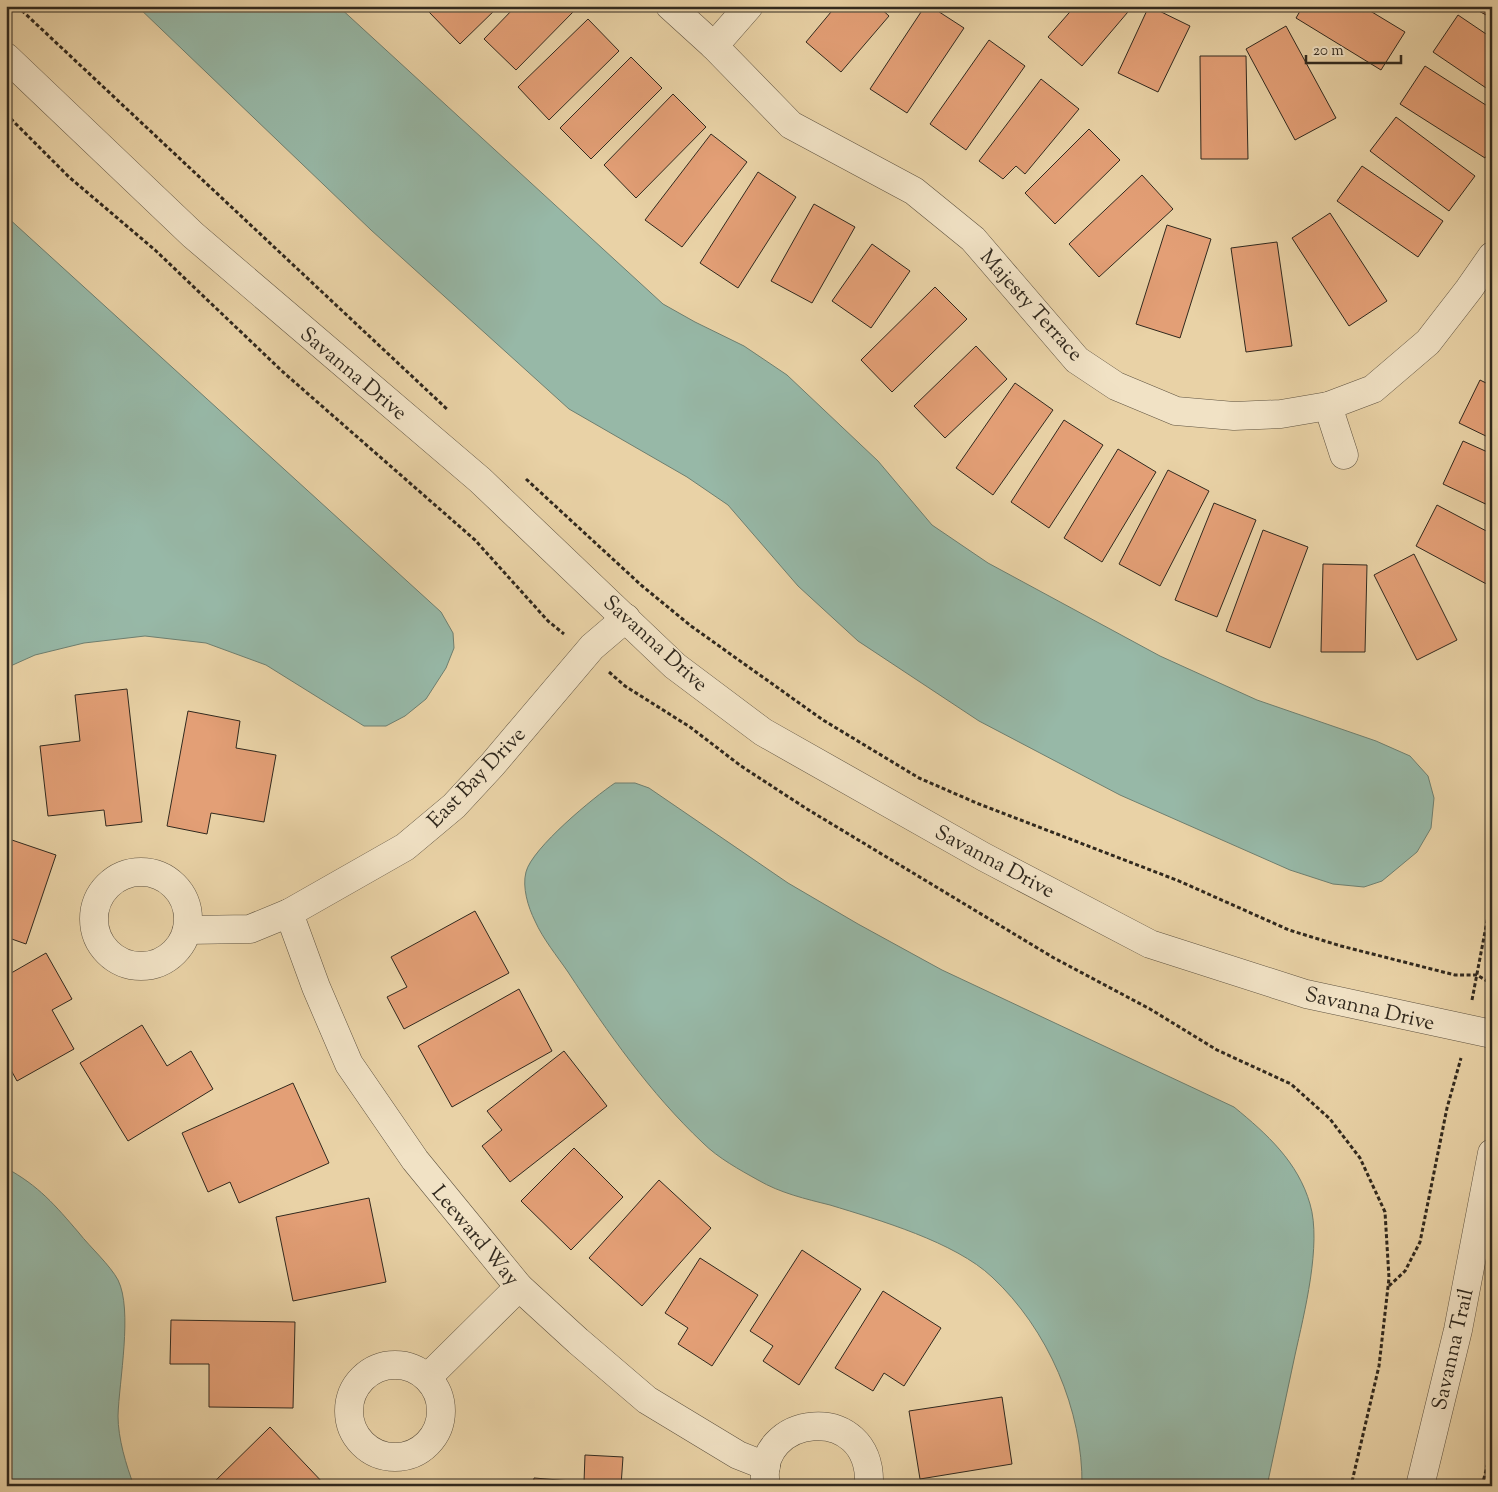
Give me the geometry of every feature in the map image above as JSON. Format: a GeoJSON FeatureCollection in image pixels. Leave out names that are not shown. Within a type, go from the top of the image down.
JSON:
{"type":"FeatureCollection","features":[{"type":"Feature","properties":{"kind":"street","name":"Majesty Terrace"},"geometry":{"type":"LineString","coordinates":[[670,6],[714,46],[791,125],[914,191],[973,238],[1078,360],[1116,386],[1176,411],[1234,416],[1281,414],[1328,406],[1373,389],[1428,342],[1469,290],[1492,256]]}},
{"type":"Feature","properties":{"kind":"street"},"geometry":{"type":"LineString","coordinates":[[714,46],[749,6]]}},
{"type":"Feature","properties":{"kind":"street","name":"Savanna Drive"},"geometry":{"type":"LineString","coordinates":[[6,58],[193,235],[480,480],[676,666],[763,732],[984,857],[1150,944],[1306,994],[1479,1032]]}},
{"type":"Feature","properties":{"kind":"street"},"geometry":{"type":"LineString","coordinates":[[1328,406],[1344,455]]}},
{"type":"Feature","properties":{"kind":"street","name":"East Bay Drive"},"geometry":{"type":"LineString","coordinates":[[187,930],[250,929],[289,913],[404,847],[454,806],[492,765],[592,647],[626,618]]}},
{"type":"Feature","properties":{"kind":"street","name":"Leeward Way"},"geometry":{"type":"LineString","coordinates":[[289,913],[316,987],[349,1064],[415,1160],[519,1287],[578,1342],[647,1400],[738,1455],[766,1476],[772,1451],[782,1438],[796,1429],[812,1425],[828,1426],[844,1431],[856,1442],[865,1455],[870,1471],[869,1486]]}},
{"type":"Feature","properties":{"kind":"street","name":"Savanna Trail"},"geometry":{"type":"LineString","coordinates":[[1420,1486],[1458,1330],[1492,1153]]}},
{"type":"Feature","properties":{"kind":"street"},"geometry":{"type":"LineString","coordinates":[[428,1377],[519,1287]]}},
{"type":"Feature","properties":{"kind":"path"},"geometry":{"type":"LineString","coordinates":[[16,6],[451,413]]}},
{"type":"Feature","properties":{"kind":"path"},"geometry":{"type":"LineString","coordinates":[[522,475],[641,585],[691,626],[823,720],[919,778],[997,811],[1179,881],[1290,930],[1341,946],[1456,976],[1477,975],[1492,984]]}},
{"type":"Feature","properties":{"kind":"path"},"geometry":{"type":"LineString","coordinates":[[1387,1287],[1404,1271],[1420,1242],[1447,1108],[1479,1032],[1477,975],[1492,895]]}},
{"type":"Feature","properties":{"kind":"path"},"geometry":{"type":"LineString","coordinates":[[1482,1486],[1492,1447]]}},
{"type":"Feature","properties":{"kind":"shaded area"},"geometry":{"type":"Polygon","coordinates":[[[137,6],[338,6],[663,304],[744,346],[787,375],[878,461],[932,525],[988,563],[1160,656],[1257,700],[1376,741],[1410,756],[1428,776],[1434,798],[1431,828],[1417,852],[1382,881],[1364,887],[1333,884],[1290,870],[1120,795],[979,721],[858,641],[798,586],[728,505],[687,477],[569,409],[371,230],[137,6]]]}},
{"type":"Feature","properties":{"kind":"shaded area"},"geometry":{"type":"Polygon","coordinates":[[[6,216],[441,612],[453,633],[454,648],[446,668],[426,699],[405,716],[386,726],[364,726],[266,665],[206,643],[145,636],[84,643],[35,655],[6,668],[6,216]]]}},
{"type":"Feature","properties":{"kind":"shaded area"},"geometry":{"type":"Polygon","coordinates":[[[615,783],[635,783],[649,788],[788,883],[858,924],[942,970],[1234,1107],[1269,1138],[1289,1162],[1305,1189],[1313,1220],[1314,1239],[1307,1300],[1267,1486],[1082,1486],[1081,1457],[1076,1429],[1069,1400],[1058,1372],[1030,1321],[992,1277],[958,1253],[916,1234],[766,1185],[715,1154],[665,1104],[631,1062],[542,934],[532,915],[526,897],[526,872],[539,850],[579,811],[615,783]]]}},
{"type":"Feature","properties":{"kind":"shaded area"},"geometry":{"type":"Polygon","coordinates":[[[6,1168],[28,1182],[54,1205],[105,1262],[118,1280],[122,1293],[125,1327],[118,1424],[123,1451],[134,1486],[6,1486],[6,1168]]]}},
{"type":"Feature","properties":{"kind":"building"},"geometry":{"type":"Polygon","coordinates":[[[435,6],[499,6],[460,44],[429,12],[435,6]]]}},
{"type":"Feature","properties":{"kind":"building"},"geometry":{"type":"Polygon","coordinates":[[[516,6],[567,6],[573,12],[516,70],[484,39],[516,6]]]}},
{"type":"Feature","properties":{"kind":"building"},"geometry":{"type":"Polygon","coordinates":[[[836,6],[878,6],[889,16],[841,72],[806,42],[836,6]]]}},
{"type":"Feature","properties":{"kind":"building"},"geometry":{"type":"Polygon","coordinates":[[[925,6],[930,6],[964,28],[907,113],[870,89],[925,6]]]}},
{"type":"Feature","properties":{"kind":"building"},"geometry":{"type":"Polygon","coordinates":[[[1075,6],[1133,6],[1082,66],[1048,37],[1075,6]]]}},
{"type":"Feature","properties":{"kind":"building"},"geometry":{"type":"Polygon","coordinates":[[[1149,6],[1190,26],[1158,92],[1118,73],[1149,6]]]}},
{"type":"Feature","properties":{"kind":"building"},"geometry":{"type":"Polygon","coordinates":[[[1303,6],[1362,6],[1405,32],[1381,70],[1296,18],[1303,6]]]}},
{"type":"Feature","properties":{"kind":"building"},"geometry":{"type":"Polygon","coordinates":[[[1469,6],[1492,6],[1492,18],[1469,6]]]}},
{"type":"Feature","properties":{"kind":"building"},"geometry":{"type":"Polygon","coordinates":[[[1458,15],[1492,38],[1492,92],[1433,52],[1458,15]]]}},
{"type":"Feature","properties":{"kind":"building"},"geometry":{"type":"Polygon","coordinates":[[[588,19],[619,51],[549,120],[518,87],[588,19]]]}},
{"type":"Feature","properties":{"kind":"building"},"geometry":{"type":"Polygon","coordinates":[[[1286,26],[1336,118],[1295,140],[1246,49],[1286,26]]]}},
{"type":"Feature","properties":{"kind":"building"},"geometry":{"type":"Polygon","coordinates":[[[989,40],[1025,66],[966,150],[930,124],[989,40]]]}},
{"type":"Feature","properties":{"kind":"building"},"geometry":{"type":"Polygon","coordinates":[[[1200,56],[1246,56],[1248,159],[1201,159],[1200,56]]]}},
{"type":"Feature","properties":{"kind":"building"},"geometry":{"type":"Polygon","coordinates":[[[631,57],[662,88],[591,159],[560,128],[631,57]]]}},
{"type":"Feature","properties":{"kind":"building"},"geometry":{"type":"Polygon","coordinates":[[[1425,66],[1492,109],[1492,148],[1485,158],[1400,104],[1425,66]]]}},
{"type":"Feature","properties":{"kind":"building"},"geometry":{"type":"Polygon","coordinates":[[[1041,79],[1079,109],[1025,174],[1016,166],[1003,179],[979,161],[1041,79]]]}},
{"type":"Feature","properties":{"kind":"building"},"geometry":{"type":"Polygon","coordinates":[[[673,94],[706,127],[636,198],[604,165],[673,94]]]}},
{"type":"Feature","properties":{"kind":"building"},"geometry":{"type":"Polygon","coordinates":[[[1396,117],[1475,176],[1449,211],[1370,151],[1396,117]]]}},
{"type":"Feature","properties":{"kind":"building"},"geometry":{"type":"Polygon","coordinates":[[[1089,129],[1120,160],[1055,224],[1025,193],[1089,129]]]}},
{"type":"Feature","properties":{"kind":"building"},"geometry":{"type":"Polygon","coordinates":[[[711,134],[747,162],[682,247],[645,220],[711,134]]]}},
{"type":"Feature","properties":{"kind":"building"},"geometry":{"type":"Polygon","coordinates":[[[1362,166],[1443,221],[1418,257],[1337,201],[1362,166]]]}},
{"type":"Feature","properties":{"kind":"building"},"geometry":{"type":"Polygon","coordinates":[[[758,172],[796,197],[738,288],[700,263],[758,172]]]}},
{"type":"Feature","properties":{"kind":"building"},"geometry":{"type":"Polygon","coordinates":[[[1142,175],[1173,209],[1099,277],[1069,244],[1142,175]]]}},
{"type":"Feature","properties":{"kind":"building"},"geometry":{"type":"Polygon","coordinates":[[[814,204],[855,227],[812,303],[771,281],[814,204]]]}},
{"type":"Feature","properties":{"kind":"building"},"geometry":{"type":"Polygon","coordinates":[[[1330,213],[1387,301],[1349,326],[1292,238],[1330,213]]]}},
{"type":"Feature","properties":{"kind":"building"},"geometry":{"type":"Polygon","coordinates":[[[1167,225],[1211,239],[1180,338],[1136,324],[1167,225]]]}},
{"type":"Feature","properties":{"kind":"building"},"geometry":{"type":"Polygon","coordinates":[[[1277,242],[1292,346],[1246,352],[1231,248],[1277,242]]]}},
{"type":"Feature","properties":{"kind":"building"},"geometry":{"type":"Polygon","coordinates":[[[872,244],[910,271],[871,328],[832,301],[872,244]]]}},
{"type":"Feature","properties":{"kind":"building"},"geometry":{"type":"Polygon","coordinates":[[[935,287],[967,319],[892,392],[861,360],[935,287]]]}},
{"type":"Feature","properties":{"kind":"building"},"geometry":{"type":"Polygon","coordinates":[[[976,346],[1007,379],[945,438],[914,406],[976,346]]]}},
{"type":"Feature","properties":{"kind":"building"},"geometry":{"type":"Polygon","coordinates":[[[1480,380],[1492,386],[1492,439],[1459,423],[1480,380]]]}},
{"type":"Feature","properties":{"kind":"building"},"geometry":{"type":"Polygon","coordinates":[[[1015,383],[1053,410],[993,495],[956,468],[1015,383]]]}},
{"type":"Feature","properties":{"kind":"building"},"geometry":{"type":"Polygon","coordinates":[[[1064,420],[1103,445],[1049,528],[1011,502],[1064,420]]]}},
{"type":"Feature","properties":{"kind":"building"},"geometry":{"type":"Polygon","coordinates":[[[1463,441],[1492,454],[1492,507],[1443,484],[1463,441]]]}},
{"type":"Feature","properties":{"kind":"building"},"geometry":{"type":"Polygon","coordinates":[[[1118,449],[1156,472],[1102,562],[1064,538],[1118,449]]]}},
{"type":"Feature","properties":{"kind":"building"},"geometry":{"type":"Polygon","coordinates":[[[1168,470],[1209,491],[1160,586],[1119,564],[1168,470]]]}},
{"type":"Feature","properties":{"kind":"building"},"geometry":{"type":"Polygon","coordinates":[[[1214,503],[1256,520],[1217,617],[1175,600],[1214,503]]]}},
{"type":"Feature","properties":{"kind":"building"},"geometry":{"type":"Polygon","coordinates":[[[1437,505],[1492,534],[1492,587],[1416,546],[1437,505]]]}},
{"type":"Feature","properties":{"kind":"building"},"geometry":{"type":"Polygon","coordinates":[[[1263,530],[1308,547],[1270,648],[1226,631],[1263,530]]]}},
{"type":"Feature","properties":{"kind":"building"},"geometry":{"type":"Polygon","coordinates":[[[1414,554],[1457,640],[1417,660],[1374,575],[1414,554]]]}},
{"type":"Feature","properties":{"kind":"building"},"geometry":{"type":"Polygon","coordinates":[[[1323,564],[1367,565],[1365,652],[1321,652],[1323,564]]]}},
{"type":"Feature","properties":{"kind":"building"},"geometry":{"type":"Polygon","coordinates":[[[127,689],[142,822],[106,826],[104,810],[48,816],[40,746],[80,741],[75,695],[127,689]]]}},
{"type":"Feature","properties":{"kind":"building"},"geometry":{"type":"Polygon","coordinates":[[[188,711],[240,721],[236,748],[276,755],[264,822],[211,813],[207,834],[167,826],[188,711]]]}},
{"type":"Feature","properties":{"kind":"building"},"geometry":{"type":"Polygon","coordinates":[[[6,838],[56,855],[26,944],[6,937],[6,838]]]}},
{"type":"Feature","properties":{"kind":"building"},"geometry":{"type":"Polygon","coordinates":[[[475,911],[509,973],[404,1029],[387,997],[407,987],[391,957],[475,911]]]}},
{"type":"Feature","properties":{"kind":"building"},"geometry":{"type":"Polygon","coordinates":[[[46,953],[72,999],[52,1010],[74,1049],[17,1081],[6,1061],[6,976],[46,953]]]}},
{"type":"Feature","properties":{"kind":"building"},"geometry":{"type":"Polygon","coordinates":[[[519,989],[552,1051],[452,1107],[418,1046],[519,989]]]}},
{"type":"Feature","properties":{"kind":"building"},"geometry":{"type":"Polygon","coordinates":[[[142,1025],[167,1066],[191,1051],[213,1089],[128,1141],[80,1063],[142,1025]]]}},
{"type":"Feature","properties":{"kind":"building"},"geometry":{"type":"Polygon","coordinates":[[[564,1051],[607,1106],[510,1182],[482,1146],[502,1130],[487,1111],[564,1051]]]}},
{"type":"Feature","properties":{"kind":"building"},"geometry":{"type":"Polygon","coordinates":[[[293,1083],[329,1163],[239,1203],[230,1182],[208,1192],[182,1133],[293,1083]]]}},
{"type":"Feature","properties":{"kind":"building"},"geometry":{"type":"Polygon","coordinates":[[[574,1148],[623,1197],[571,1250],[521,1201],[574,1148]]]}},
{"type":"Feature","properties":{"kind":"building"},"geometry":{"type":"Polygon","coordinates":[[[659,1180],[711,1228],[642,1306],[589,1258],[659,1180]]]}},
{"type":"Feature","properties":{"kind":"building"},"geometry":{"type":"Polygon","coordinates":[[[369,1198],[386,1282],[293,1301],[276,1217],[369,1198]]]}},
{"type":"Feature","properties":{"kind":"building"},"geometry":{"type":"Polygon","coordinates":[[[802,1250],[861,1289],[799,1385],[763,1361],[773,1346],[750,1331],[802,1250]]]}},
{"type":"Feature","properties":{"kind":"building"},"geometry":{"type":"Polygon","coordinates":[[[700,1258],[758,1295],[712,1366],[678,1344],[688,1328],[665,1313],[700,1258]]]}},
{"type":"Feature","properties":{"kind":"building"},"geometry":{"type":"Polygon","coordinates":[[[883,1291],[941,1328],[904,1386],[884,1373],[873,1391],[835,1368],[883,1291]]]}},
{"type":"Feature","properties":{"kind":"building"},"geometry":{"type":"Polygon","coordinates":[[[171,1320],[295,1322],[293,1408],[209,1407],[209,1364],[170,1364],[171,1320]]]}},
{"type":"Feature","properties":{"kind":"building"},"geometry":{"type":"Polygon","coordinates":[[[1002,1397],[1012,1464],[920,1479],[909,1411],[1002,1397]]]}},
{"type":"Feature","properties":{"kind":"building"},"geometry":{"type":"Polygon","coordinates":[[[270,1427],[326,1486],[210,1486],[270,1427]]]}},
{"type":"Feature","properties":{"kind":"building"},"geometry":{"type":"Polygon","coordinates":[[[585,1455],[623,1457],[621,1486],[533,1486],[534,1478],[584,1482],[585,1455]]]}}]}
